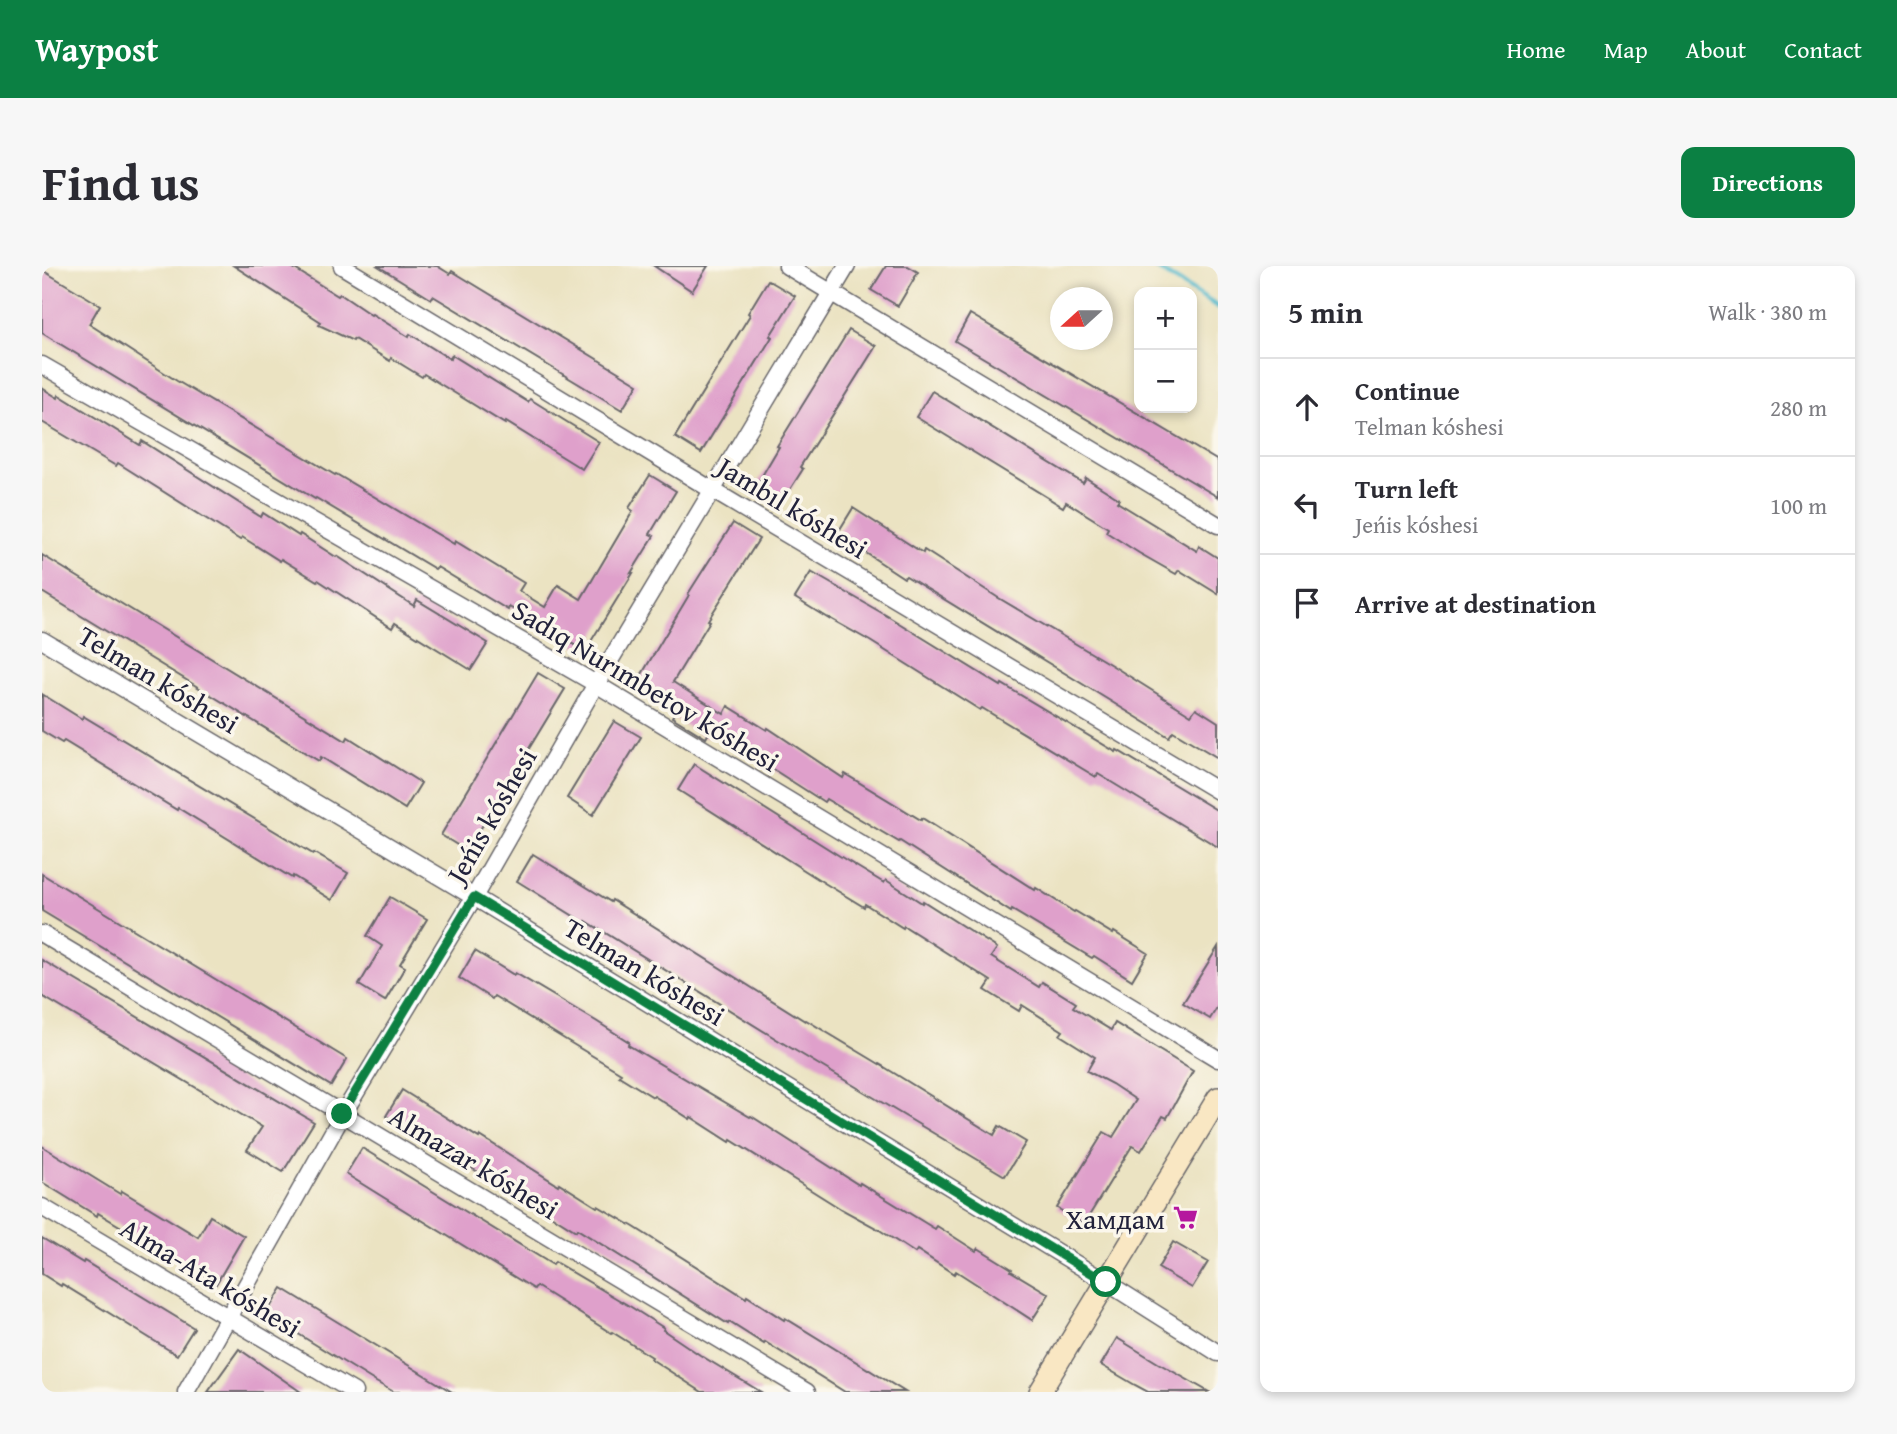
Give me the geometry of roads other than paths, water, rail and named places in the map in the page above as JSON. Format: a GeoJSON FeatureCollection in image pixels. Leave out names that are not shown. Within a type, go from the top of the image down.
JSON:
{"type":"FeatureCollection","features":[{"type":"Feature","properties":{"kind":"street","name":"Jambıl kóshesi"},"geometry":{"type":"LineString","coordinates":[[341,266],[1218,791]]}},
{"type":"Feature","properties":{"kind":"street"},"geometry":{"type":"LineString","coordinates":[[787,266],[1218,525]]}},
{"type":"Feature","properties":{"kind":"street","name":"Jeńis kóshesi"},"geometry":{"type":"LineString","coordinates":[[186,1392],[342,1114],[474,897],[596,684],[847,266]]}},
{"type":"Feature","properties":{"kind":"street","name":"Sadıq Nurımbetov kóshesi"},"geometry":{"type":"LineString","coordinates":[[42,365],[596,684],[1218,1059]]}},
{"type":"Feature","properties":{"kind":"street","name":"Telman kóshesi"},"geometry":{"type":"LineString","coordinates":[[42,640],[474,897],[1218,1353]]}},
{"type":"Feature","properties":{"kind":"street","name":"Almazar kóshesi"},"geometry":{"type":"LineString","coordinates":[[42,934],[807,1392]]}},
{"type":"Feature","properties":{"kind":"street"},"geometry":{"type":"LineString","coordinates":[[1040,1392],[1218,1098]]}},
{"type":"Feature","properties":{"kind":"street","name":"Alma-Ata kóshesi"},"geometry":{"type":"LineString","coordinates":[[42,1207],[354,1392]]}},
{"type":"Feature","properties":{"kind":"waterway"},"geometry":{"type":"LineString","coordinates":[[1153,266],[1218,307]]}},
{"type":"Feature","properties":{"kind":"place","name":"Хамдам"},"geometry":{"type":"Point","coordinates":[1185,1218]}}]}
